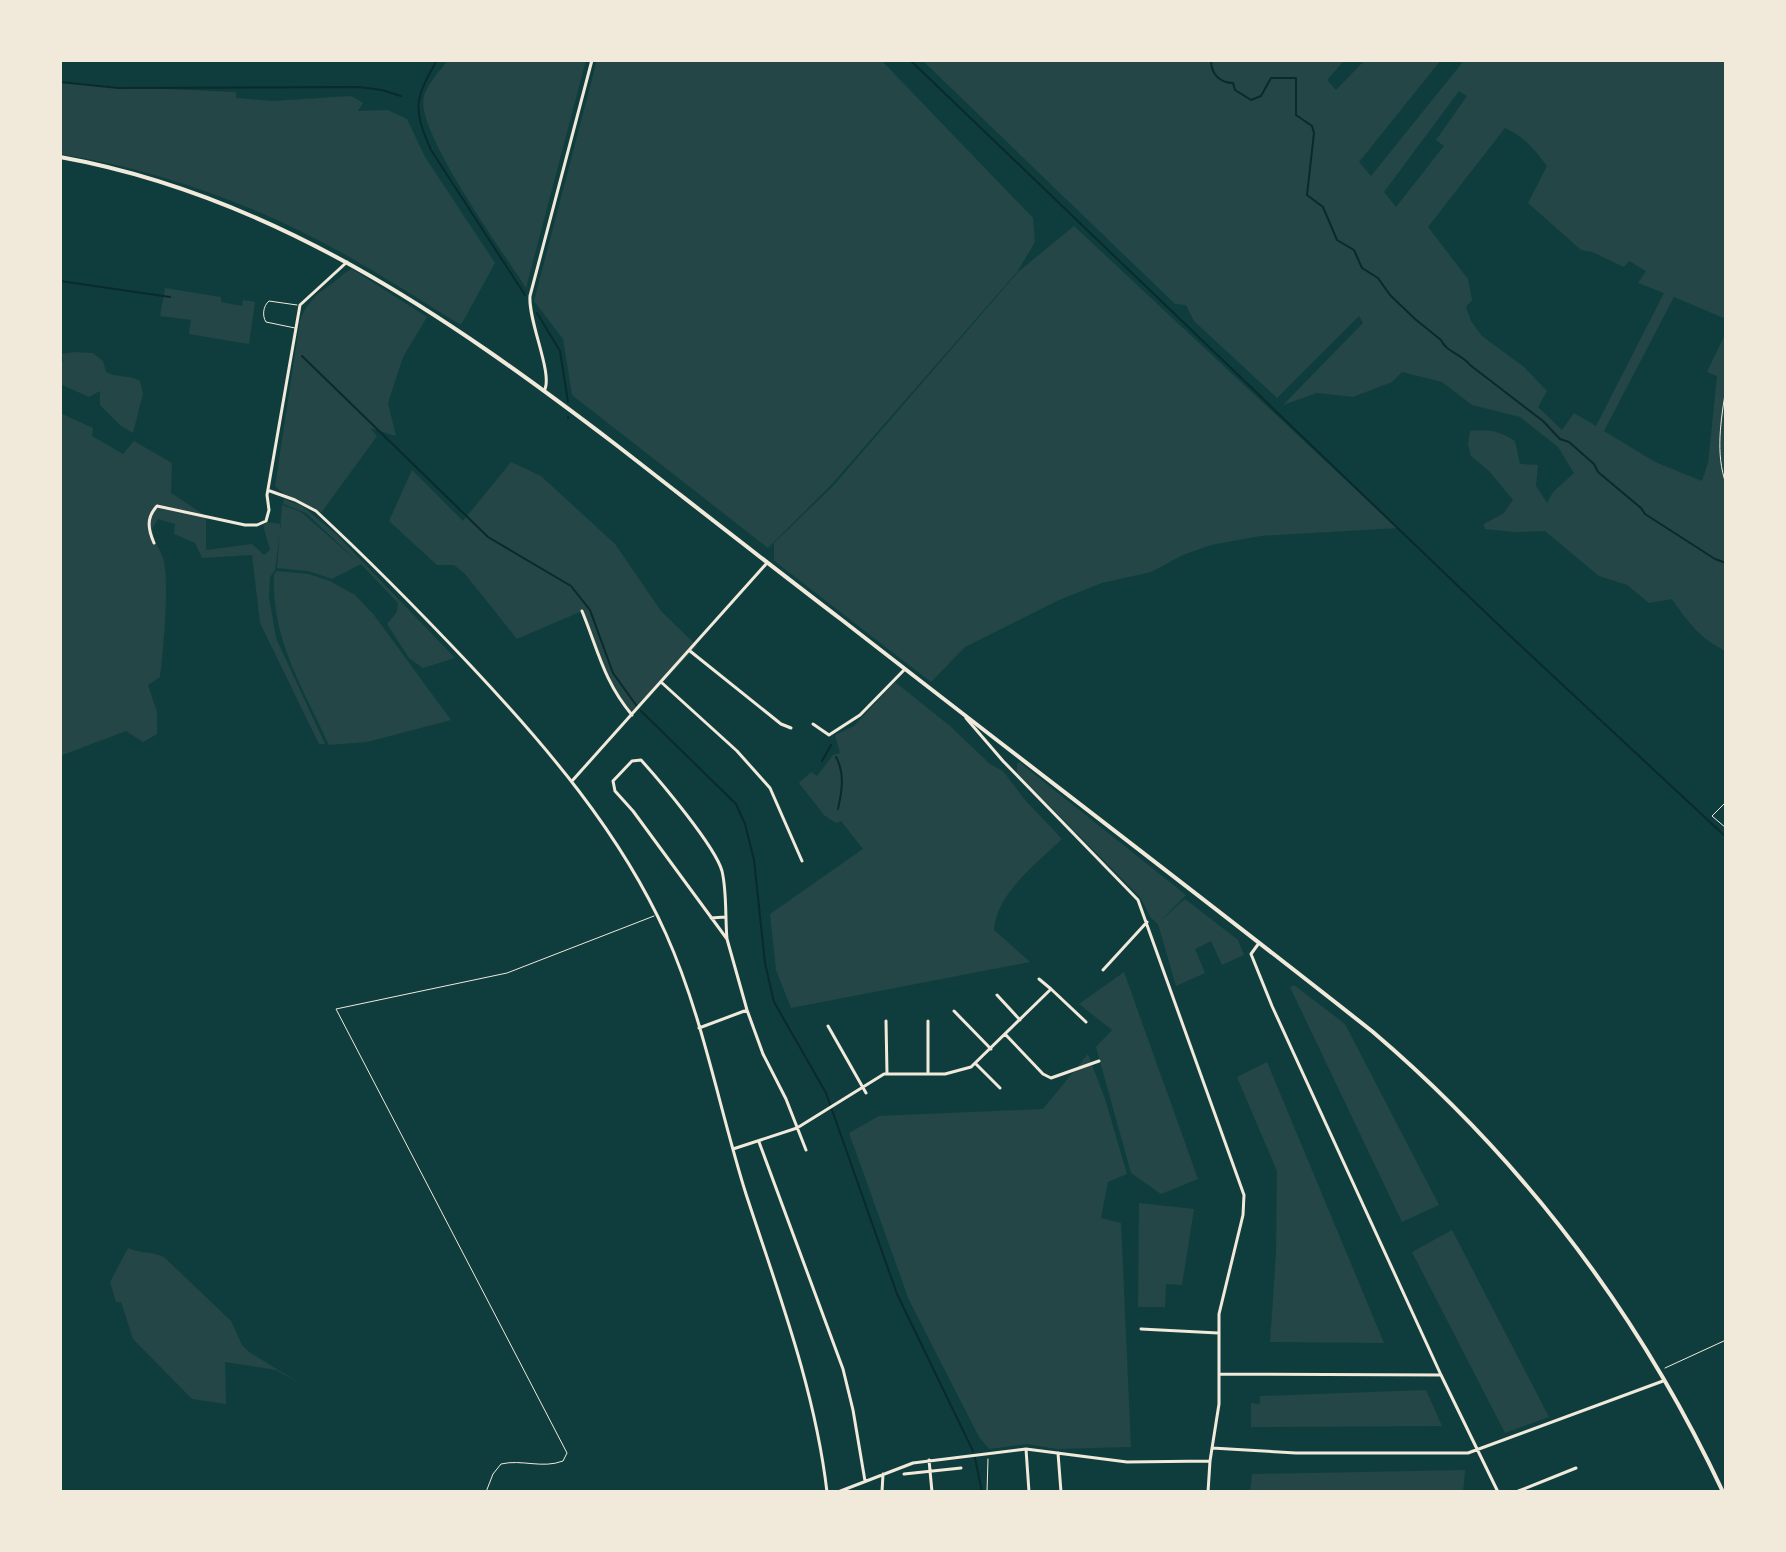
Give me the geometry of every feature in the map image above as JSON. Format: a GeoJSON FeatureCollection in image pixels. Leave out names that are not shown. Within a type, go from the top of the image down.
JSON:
{"type":"FeatureCollection","features":[{"type":"Feature","properties":{"kind":"main road"},"geometry":{"type":"LineString","coordinates":[[60,157],[129,172],[190,190],[273,224],[347,262],[461,330],[767,562],[1394,1050],[1493,1148],[1544,1205],[1593,1269],[1666,1380],[1723,1492]]}},
{"type":"Feature","properties":{"kind":"street"},"geometry":{"type":"LineString","coordinates":[[544,391],[548,379],[530,317],[530,296],[592,60]]}},
{"type":"Feature","properties":{"kind":"street"},"geometry":{"type":"LineString","coordinates":[[154,543],[148,522],[157,506],[231,522],[257,525],[266,521],[300,305],[347,262]]}},
{"type":"Feature","properties":{"kind":"street"},"geometry":{"type":"LineString","coordinates":[[270,491],[316,511],[358,550],[486,682],[572,781],[625,855],[671,946],[699,1028],[812,1404],[827,1492]]}},
{"type":"Feature","properties":{"kind":"street"},"geometry":{"type":"LineString","coordinates":[[572,781],[767,562]]}},
{"type":"Feature","properties":{"kind":"street"},"geometry":{"type":"LineString","coordinates":[[582,611],[610,686],[633,715]]}},
{"type":"Feature","properties":{"kind":"street"},"geometry":{"type":"LineString","coordinates":[[690,651],[781,724],[791,728]]}},
{"type":"Feature","properties":{"kind":"street"},"geometry":{"type":"LineString","coordinates":[[813,724],[829,735],[860,715],[905,669]]}},
{"type":"Feature","properties":{"kind":"street"},"geometry":{"type":"LineString","coordinates":[[661,682],[737,751],[770,788],[802,861]]}},
{"type":"Feature","properties":{"kind":"street"},"geometry":{"type":"LineString","coordinates":[[964,716],[1003,761],[1138,900],[1244,1195],[1243,1215],[1222,1297],[1218,1333],[1220,1374],[1208,1492]]}},
{"type":"Feature","properties":{"kind":"street"},"geometry":{"type":"LineString","coordinates":[[1003,761],[1011,752]]}},
{"type":"Feature","properties":{"kind":"street"},"geometry":{"type":"LineString","coordinates":[[727,939],[615,791],[613,781],[632,761],[641,760],[664,786],[720,864],[727,939],[747,1010],[806,1150]]}},
{"type":"Feature","properties":{"kind":"street"},"geometry":{"type":"LineString","coordinates":[[711,918],[725,917]]}},
{"type":"Feature","properties":{"kind":"street"},"geometry":{"type":"LineString","coordinates":[[1103,970],[1147,922]]}},
{"type":"Feature","properties":{"kind":"street"},"geometry":{"type":"LineString","coordinates":[[1259,943],[1251,954],[1314,1101],[1498,1492]]}},
{"type":"Feature","properties":{"kind":"street"},"geometry":{"type":"LineString","coordinates":[[1039,979],[1086,1022]]}},
{"type":"Feature","properties":{"kind":"street"},"geometry":{"type":"LineString","coordinates":[[733,1149],[797,1128],[887,1074],[953,1073],[976,1064],[1051,989]]}},
{"type":"Feature","properties":{"kind":"street"},"geometry":{"type":"LineString","coordinates":[[997,995],[1020,1020]]}},
{"type":"Feature","properties":{"kind":"street"},"geometry":{"type":"LineString","coordinates":[[699,1028],[747,1010]]}},
{"type":"Feature","properties":{"kind":"street"},"geometry":{"type":"LineString","coordinates":[[954,1011],[991,1049]]}},
{"type":"Feature","properties":{"kind":"street"},"geometry":{"type":"LineString","coordinates":[[886,1021],[887,1074]]}},
{"type":"Feature","properties":{"kind":"street"},"geometry":{"type":"LineString","coordinates":[[928,1021],[928,1073]]}},
{"type":"Feature","properties":{"kind":"street"},"geometry":{"type":"LineString","coordinates":[[828,1026],[866,1093]]}},
{"type":"Feature","properties":{"kind":"street"},"geometry":{"type":"LineString","coordinates":[[1005,1034],[1043,1074],[1051,1078],[1099,1061]]}},
{"type":"Feature","properties":{"kind":"street"},"geometry":{"type":"LineString","coordinates":[[976,1064],[1000,1088]]}},
{"type":"Feature","properties":{"kind":"street"},"geometry":{"type":"LineString","coordinates":[[759,1142],[843,1369],[865,1481]]}},
{"type":"Feature","properties":{"kind":"street"},"geometry":{"type":"LineString","coordinates":[[1141,1329],[1218,1333]]}},
{"type":"Feature","properties":{"kind":"street"},"geometry":{"type":"LineString","coordinates":[[1220,1374],[1441,1375]]}},
{"type":"Feature","properties":{"kind":"street"},"geometry":{"type":"LineString","coordinates":[[1212,1448],[1296,1453],[1468,1453],[1477,1447],[1666,1380]]}},
{"type":"Feature","properties":{"kind":"street"},"geometry":{"type":"LineString","coordinates":[[838,1492],[929,1460],[1026,1449],[1117,1461],[1210,1461]]}},
{"type":"Feature","properties":{"kind":"street"},"geometry":{"type":"LineString","coordinates":[[1026,1449],[1029,1492]]}},
{"type":"Feature","properties":{"kind":"street"},"geometry":{"type":"LineString","coordinates":[[1058,1453],[1061,1492]]}},
{"type":"Feature","properties":{"kind":"street"},"geometry":{"type":"LineString","coordinates":[[929,1460],[932,1492]]}},
{"type":"Feature","properties":{"kind":"street"},"geometry":{"type":"LineString","coordinates":[[904,1474],[961,1468]]}},
{"type":"Feature","properties":{"kind":"street"},"geometry":{"type":"LineString","coordinates":[[1516,1492],[1576,1468]]}},
{"type":"Feature","properties":{"kind":"street"},"geometry":{"type":"LineString","coordinates":[[882,1492],[883,1474]]}},
{"type":"Feature","properties":{"kind":"lane"},"geometry":{"type":"LineString","coordinates":[[296,328],[266,322],[263,317],[265,304],[269,301],[300,305]]}},
{"type":"Feature","properties":{"kind":"lane"},"geometry":{"type":"LineString","coordinates":[[1726,802],[1712,816],[1726,828]]}},
{"type":"Feature","properties":{"kind":"lane"},"geometry":{"type":"LineString","coordinates":[[486,1492],[501,1464],[547,1465],[563,1461],[567,1453],[336,1009],[507,973],[657,914]]}},
{"type":"Feature","properties":{"kind":"path"},"geometry":{"type":"LineString","coordinates":[[1726,388],[1720,450],[1726,484]]}},
{"type":"Feature","properties":{"kind":"path"},"geometry":{"type":"LineString","coordinates":[[1659,1370],[1726,1340]]}},
{"type":"Feature","properties":{"kind":"path"},"geometry":{"type":"LineString","coordinates":[[987,1453],[987,1492]]}},
{"type":"Feature","properties":{"kind":"shaded area"},"geometry":{"type":"Polygon","coordinates":[[[448,60],[586,60],[526,288],[446,163],[425,113],[426,91],[448,60]]]}},
{"type":"Feature","properties":{"kind":"shaded area"},"geometry":{"type":"Polygon","coordinates":[[[597,60],[881,60],[1033,218],[1035,242],[1017,272],[832,484],[768,548],[572,395],[563,339],[534,301],[597,60]]]}},
{"type":"Feature","properties":{"kind":"shaded area"},"geometry":{"type":"Polygon","coordinates":[[[922,60],[1345,60],[1327,80],[1336,90],[1365,60],[1441,60],[1359,162],[1371,176],[1462,63],[1460,60],[1726,60],[1726,319],[1674,297],[1604,431],[1655,462],[1702,481],[1708,463],[1717,376],[1707,372],[1726,332],[1726,651],[1695,629],[1672,599],[1649,603],[1627,585],[1599,576],[1545,531],[1485,529],[1484,524],[1504,513],[1513,500],[1489,471],[1471,456],[1468,444],[1470,431],[1494,432],[1515,441],[1520,464],[1538,465],[1536,486],[1547,503],[1553,492],[1574,473],[1558,447],[1520,417],[1472,405],[1442,382],[1402,372],[1392,382],[1353,397],[1317,393],[1283,405],[1363,323],[1359,316],[1277,398],[1194,321],[1186,305],[1175,304],[922,60]],[[1459,91],[1384,192],[1396,207],[1444,146],[1436,140],[1467,96],[1459,91]],[[1505,128],[1428,227],[1468,279],[1472,300],[1466,307],[1471,321],[1482,336],[1524,367],[1547,391],[1538,407],[1562,430],[1574,413],[1596,426],[1664,293],[1638,283],[1646,271],[1629,261],[1624,267],[1581,250],[1528,203],[1547,166],[1524,139],[1505,128]]]}},
{"type":"Feature","properties":{"kind":"shaded area"},"geometry":{"type":"Polygon","coordinates":[[[60,81],[236,92],[236,98],[272,101],[351,96],[363,103],[358,111],[388,110],[407,119],[425,157],[495,263],[461,325],[333,248],[284,223],[222,197],[158,176],[60,154],[60,81]]]}},
{"type":"Feature","properties":{"kind":"shaded area"},"geometry":{"type":"Polygon","coordinates":[[[1074,226],[1397,528],[1260,536],[1211,545],[1151,572],[1102,583],[1059,600],[965,647],[931,682],[777,563],[774,560],[774,543],[834,485],[1018,272],[1074,226]]]}},
{"type":"Feature","properties":{"kind":"shaded area"},"geometry":{"type":"Polygon","coordinates":[[[352,269],[427,317],[403,357],[388,403],[396,436],[370,428],[377,436],[321,513],[275,486],[300,321],[315,296],[352,269]]]}},
{"type":"Feature","properties":{"kind":"shaded area"},"geometry":{"type":"Polygon","coordinates":[[[165,288],[221,297],[221,302],[242,306],[243,300],[255,302],[249,344],[189,334],[191,320],[160,316],[165,288]]]}},
{"type":"Feature","properties":{"kind":"shaded area"},"geometry":{"type":"Polygon","coordinates":[[[93,353],[103,361],[106,372],[140,381],[143,394],[133,433],[121,426],[100,405],[100,391],[89,397],[60,384],[62,354],[93,353]]]}},
{"type":"Feature","properties":{"kind":"shaded area"},"geometry":{"type":"Polygon","coordinates":[[[60,413],[93,428],[92,436],[123,454],[134,441],[172,463],[171,493],[206,516],[206,550],[252,544],[264,555],[270,550],[263,525],[268,522],[281,524],[269,597],[276,638],[325,744],[319,744],[260,623],[252,555],[202,558],[195,543],[174,534],[175,524],[158,519],[152,529],[165,568],[165,616],[160,677],[148,685],[157,712],[157,734],[143,742],[126,731],[60,756],[60,413]]]}},
{"type":"Feature","properties":{"kind":"shaded area"},"geometry":{"type":"Polygon","coordinates":[[[511,462],[541,476],[615,544],[661,611],[697,646],[632,715],[608,678],[582,611],[517,639],[465,574],[454,565],[437,565],[389,521],[412,470],[463,521],[511,462]]]}},
{"type":"Feature","properties":{"kind":"shaded area"},"geometry":{"type":"Polygon","coordinates":[[[284,499],[302,506],[336,534],[455,658],[423,668],[409,658],[387,624],[397,612],[398,603],[361,564],[332,579],[308,571],[277,568],[282,505],[301,512],[358,562],[306,513],[283,504],[284,499]]]}},
{"type":"Feature","properties":{"kind":"shaded area"},"geometry":{"type":"Polygon","coordinates":[[[277,571],[309,574],[355,595],[374,615],[451,720],[367,742],[329,745],[283,642],[274,598],[274,574],[277,571]]]}},
{"type":"Feature","properties":{"kind":"shaded area"},"geometry":{"type":"Polygon","coordinates":[[[895,682],[950,726],[990,764],[1003,771],[1062,839],[1010,891],[997,917],[994,930],[1030,962],[791,1008],[776,970],[770,914],[863,849],[841,821],[836,823],[824,815],[799,783],[811,772],[817,776],[833,755],[840,753],[835,735],[854,726],[895,682]]]}},
{"type":"Feature","properties":{"kind":"shaded area"},"geometry":{"type":"Polygon","coordinates":[[[1019,762],[1186,895],[1161,920],[1185,899],[1238,940],[1244,955],[1222,965],[1211,941],[1195,949],[1205,973],[1176,986],[1158,924],[1151,918],[1140,897],[1017,773],[1019,762]]]}},
{"type":"Feature","properties":{"kind":"shaded area"},"geometry":{"type":"Polygon","coordinates":[[[1124,972],[1198,1179],[1161,1194],[1131,1173],[1096,1047],[1112,1030],[1079,1004],[1124,972]]]}},
{"type":"Feature","properties":{"kind":"shaded area"},"geometry":{"type":"Polygon","coordinates":[[[1294,985],[1345,1024],[1439,1205],[1402,1222],[1290,987],[1294,985]]]}},
{"type":"Feature","properties":{"kind":"shaded area"},"geometry":{"type":"Polygon","coordinates":[[[1088,1054],[1127,1174],[1108,1182],[1101,1218],[1121,1223],[1131,1447],[1057,1449],[1027,1444],[989,1449],[979,1437],[909,1300],[849,1133],[879,1116],[1043,1109],[1088,1054]]]}},
{"type":"Feature","properties":{"kind":"shaded area"},"geometry":{"type":"Polygon","coordinates":[[[1267,1062],[1384,1343],[1270,1342],[1277,1171],[1237,1077],[1267,1062]]]}},
{"type":"Feature","properties":{"kind":"shaded area"},"geometry":{"type":"Polygon","coordinates":[[[1139,1203],[1194,1209],[1182,1285],[1166,1284],[1165,1307],[1138,1307],[1139,1203]]]}},
{"type":"Feature","properties":{"kind":"shaded area"},"geometry":{"type":"Polygon","coordinates":[[[1452,1230],[1549,1417],[1505,1433],[1412,1252],[1452,1230]]]}},
{"type":"Feature","properties":{"kind":"shaded area"},"geometry":{"type":"Polygon","coordinates":[[[128,1248],[164,1257],[231,1321],[242,1345],[249,1352],[304,1386],[276,1370],[225,1362],[226,1404],[192,1399],[133,1339],[121,1302],[116,1302],[110,1282],[128,1248]]]}},
{"type":"Feature","properties":{"kind":"shaded area"},"geometry":{"type":"Polygon","coordinates":[[[1426,1390],[1442,1426],[1251,1427],[1251,1403],[1260,1404],[1260,1396],[1426,1390]]]}},
{"type":"Feature","properties":{"kind":"shaded area"},"geometry":{"type":"Polygon","coordinates":[[[1465,1470],[1463,1492],[1250,1492],[1252,1474],[1465,1470]]]}},
{"type":"Feature","properties":{"kind":"waterway"},"geometry":{"type":"LineString","coordinates":[[437,60],[420,94],[419,113],[425,135],[431,150],[525,295]]}},
{"type":"Feature","properties":{"kind":"waterway"},"geometry":{"type":"LineString","coordinates":[[910,60],[1507,633],[1726,837]]}},
{"type":"Feature","properties":{"kind":"waterway"},"geometry":{"type":"LineString","coordinates":[[1211,60],[1217,77],[1233,83],[1235,90],[1251,100],[1261,96],[1271,78],[1296,78],[1296,115],[1312,126],[1314,133],[1307,195],[1323,207],[1337,240],[1354,250],[1362,268],[1378,278],[1390,295],[1415,319],[1543,421],[1560,439],[1569,442],[1645,514],[1726,563]]}},
{"type":"Feature","properties":{"kind":"waterway"},"geometry":{"type":"LineString","coordinates":[[60,82],[119,88],[359,87],[401,96]]}},
{"type":"Feature","properties":{"kind":"waterway"},"geometry":{"type":"LineString","coordinates":[[60,281],[170,297]]}},
{"type":"Feature","properties":{"kind":"waterway"},"geometry":{"type":"LineString","coordinates":[[537,313],[560,351],[568,402]]}},
{"type":"Feature","properties":{"kind":"waterway"},"geometry":{"type":"LineString","coordinates":[[302,356],[488,537],[571,586],[590,610],[613,673],[636,705]]}},
{"type":"Feature","properties":{"kind":"waterway"},"geometry":{"type":"LineString","coordinates":[[641,711],[736,804],[745,824],[754,860],[765,963],[774,1002],[826,1093],[897,1294],[973,1451]]}},
{"type":"Feature","properties":{"kind":"waterway"},"geometry":{"type":"LineString","coordinates":[[822,761],[831,745]]}},
{"type":"Feature","properties":{"kind":"waterway"},"geometry":{"type":"LineString","coordinates":[[836,757],[842,776],[838,809]]}},
{"type":"Feature","properties":{"kind":"waterway"},"geometry":{"type":"LineString","coordinates":[[975,1458],[982,1492]]}}]}
